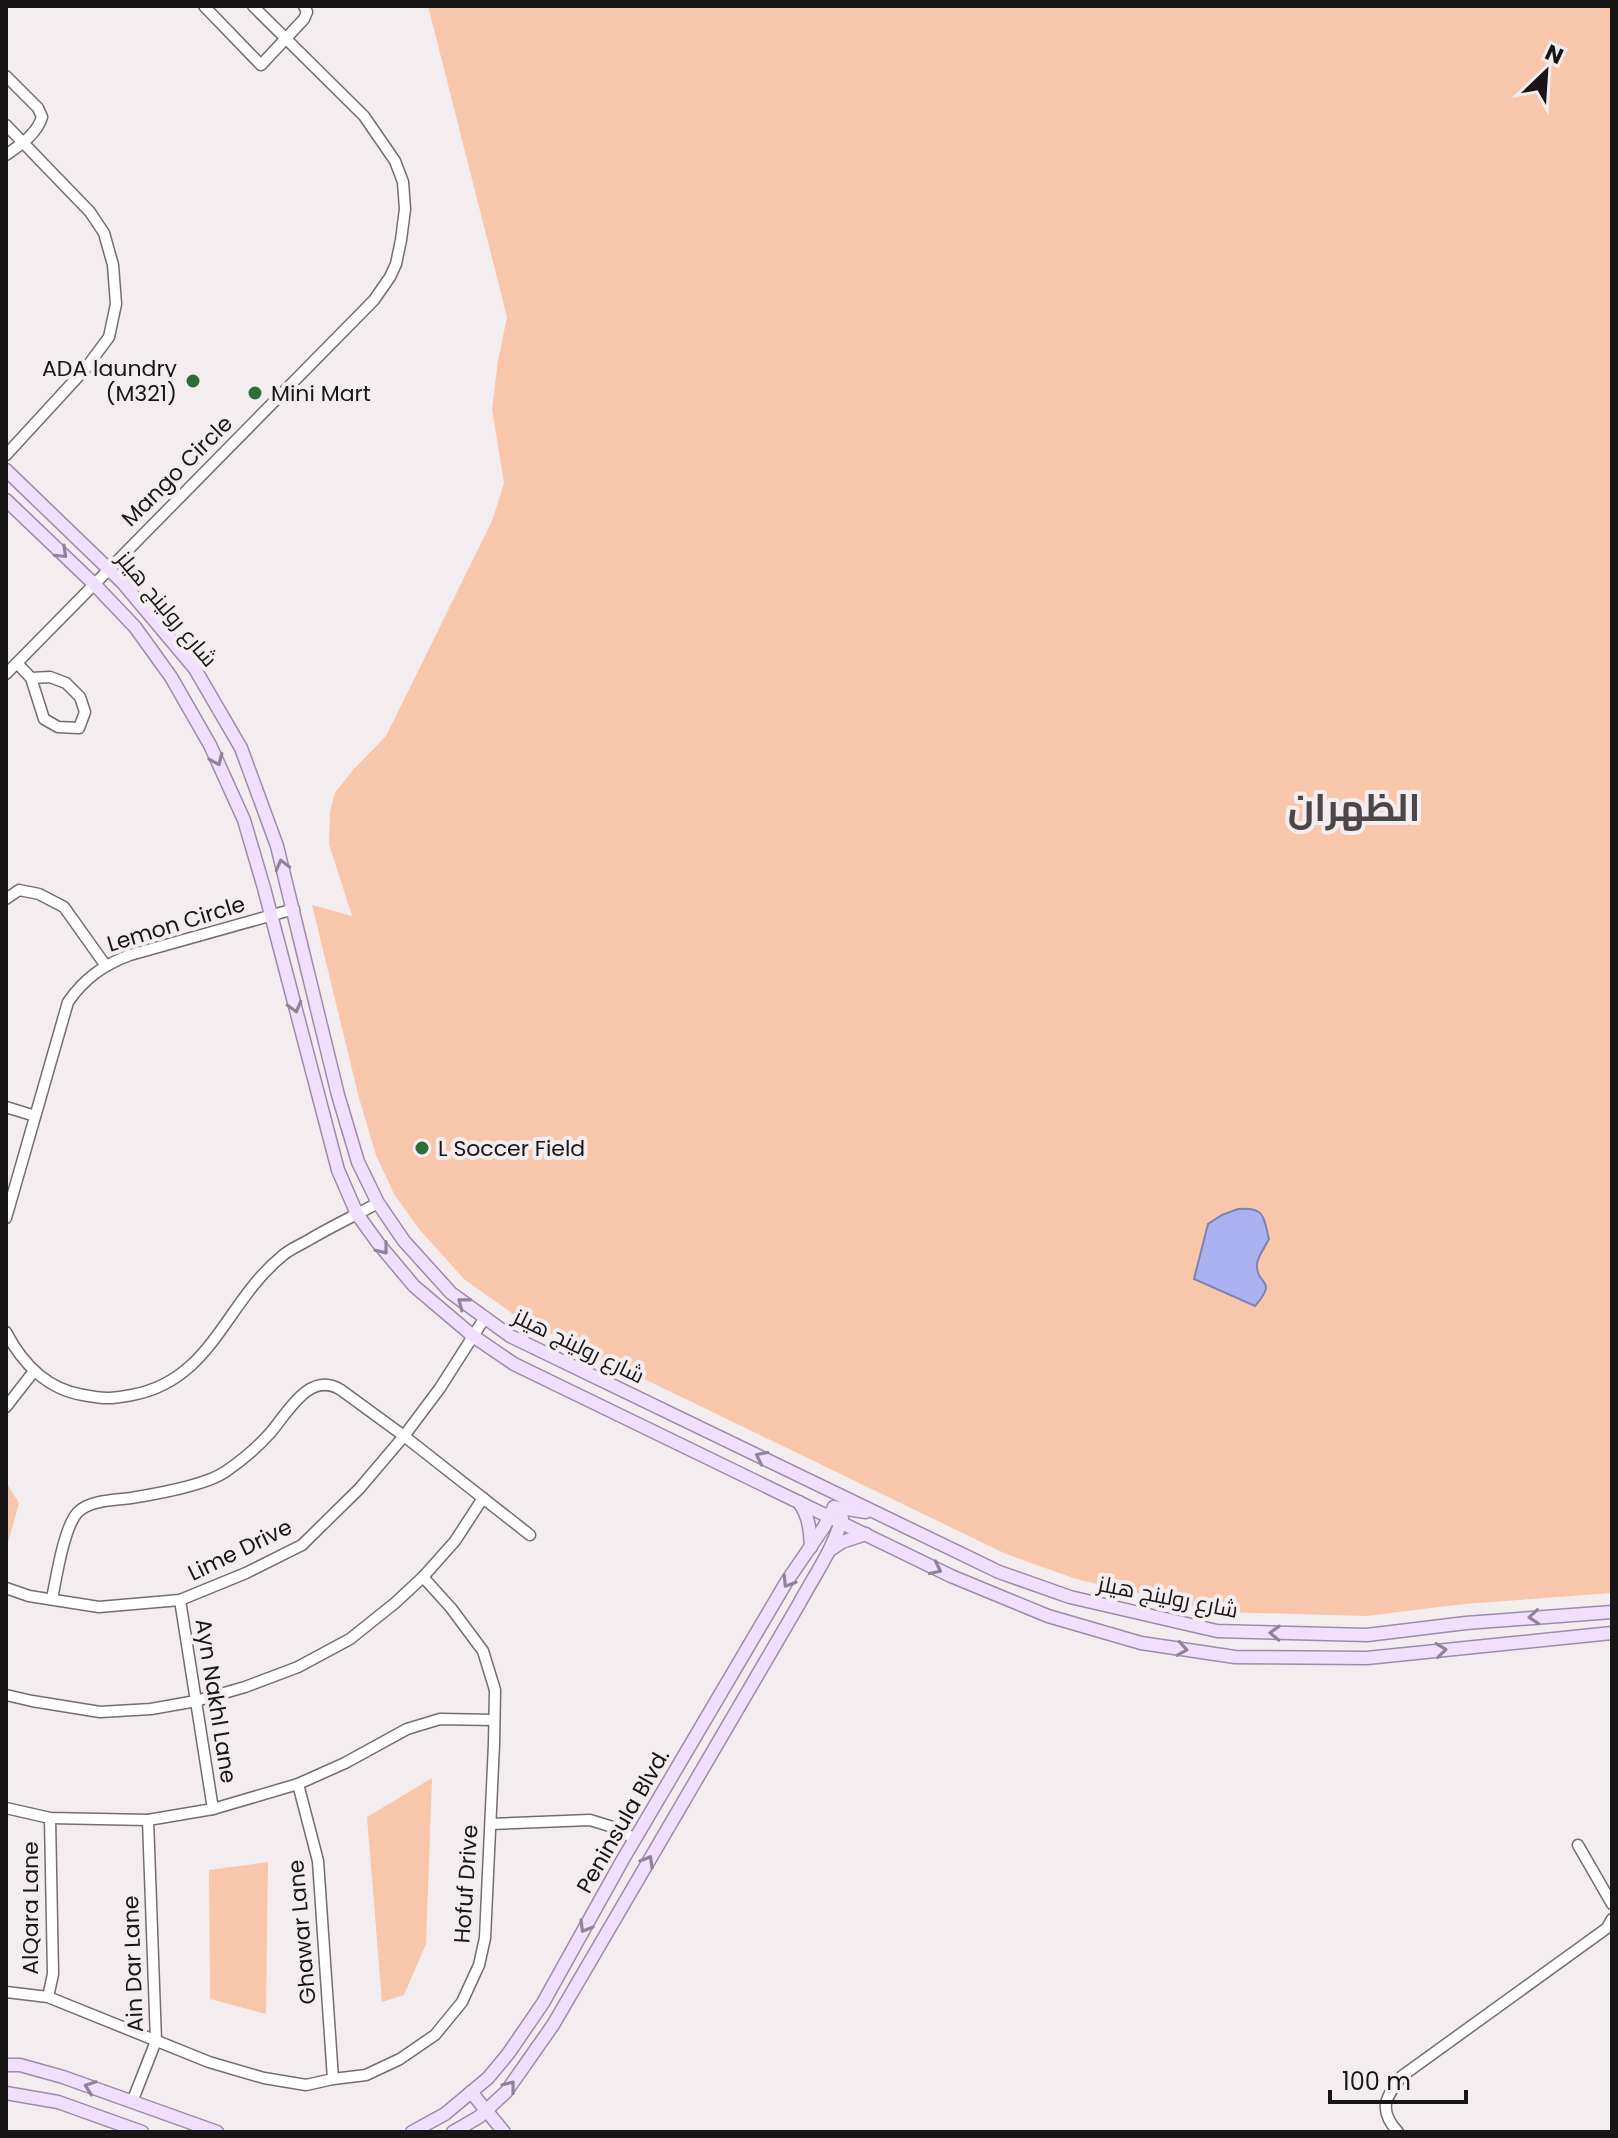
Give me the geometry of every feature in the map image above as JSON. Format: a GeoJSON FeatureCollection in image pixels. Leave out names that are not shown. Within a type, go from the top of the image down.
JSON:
{"type":"FeatureCollection","features":[{"type":"Feature","properties":{"kind":"main road","name":"شارع رولينج هيلز"},"geometry":{"type":"LineString","coordinates":[[6,470],[122,582],[195,669],[241,748],[277,846],[358,1162],[378,1203],[404,1241],[451,1293],[484,1319],[510,1336],[999,1572],[1070,1597],[1217,1631],[1367,1635],[1466,1623],[1612,1612]]}},
{"type":"Feature","properties":{"kind":"main road","name":"شارع رولينج هيلز"},"geometry":{"type":"LineString","coordinates":[[6,500],[135,627],[162,664],[210,745],[244,820],[338,1170],[357,1214],[414,1286],[473,1336],[514,1364],[951,1576],[1048,1616],[1141,1643],[1235,1657],[1367,1658],[1612,1633]]}},
{"type":"Feature","properties":{"kind":"main road"},"geometry":{"type":"LineString","coordinates":[[655,1432],[666,1411]]}},
{"type":"Feature","properties":{"kind":"main road"},"geometry":{"type":"LineString","coordinates":[[831,1491],[841,1508],[881,1515]]}},
{"type":"Feature","properties":{"kind":"main road"},"geometry":{"type":"LineString","coordinates":[[799,1502],[807,1514],[811,1547]]}},
{"type":"Feature","properties":{"kind":"main road","name":"Peninsula Blvd."},"geometry":{"type":"LineString","coordinates":[[412,2132],[445,2114],[488,2078],[508,2054],[543,2003],[635,1839],[787,1581],[832,1518],[834,1507],[841,1508]]}},
{"type":"Feature","properties":{"kind":"main road","name":"Peninsula Blvd."},"geometry":{"type":"LineString","coordinates":[[453,2132],[486,2111],[506,2092],[553,2025],[828,1552],[840,1528],[832,1518]]}},
{"type":"Feature","properties":{"kind":"main road"},"geometry":{"type":"LineString","coordinates":[[828,1552],[843,1541],[866,1534]]}},
{"type":"Feature","properties":{"kind":"main road"},"geometry":{"type":"LineString","coordinates":[[6,2065],[20,2065],[63,2077],[217,2132]]}},
{"type":"Feature","properties":{"kind":"main road"},"geometry":{"type":"LineString","coordinates":[[471,2092],[504,2132]]}},
{"type":"Feature","properties":{"kind":"main road"},"geometry":{"type":"LineString","coordinates":[[6,2093],[58,2102],[142,2132]]}},
{"type":"Feature","properties":{"kind":"street"},"geometry":{"type":"LineString","coordinates":[[204,6],[261,65],[304,19],[307,12],[304,6]]}},
{"type":"Feature","properties":{"kind":"street","name":"Mango Circle"},"geometry":{"type":"LineString","coordinates":[[6,674],[374,300],[396,264],[405,209],[403,182],[395,161],[364,116],[253,6]]}},
{"type":"Feature","properties":{"kind":"street"},"geometry":{"type":"LineString","coordinates":[[6,76],[38,108],[42,117],[24,142],[6,155]]}},
{"type":"Feature","properties":{"kind":"street"},"geometry":{"type":"LineString","coordinates":[[6,125],[90,212],[104,233],[113,265],[116,304],[109,337],[86,368],[6,455]]}},
{"type":"Feature","properties":{"kind":"street"},"geometry":{"type":"LineString","coordinates":[[17,663],[31,678],[44,719],[58,727],[79,728],[85,712],[80,697],[66,683],[50,677],[31,678]]}},
{"type":"Feature","properties":{"kind":"street"},"geometry":{"type":"LineString","coordinates":[[6,899],[19,890],[39,894],[64,907],[106,966]]}},
{"type":"Feature","properties":{"kind":"street","name":"Lemon Circle"},"geometry":{"type":"LineString","coordinates":[[6,1218],[68,1002],[79,986],[106,966],[130,955],[294,909]]}},
{"type":"Feature","properties":{"kind":"street"},"geometry":{"type":"LineString","coordinates":[[6,1107],[35,1116]]}},
{"type":"Feature","properties":{"kind":"street"},"geometry":{"type":"LineString","coordinates":[[6,1332],[34,1375],[69,1393],[106,1400],[153,1391],[189,1369],[258,1279],[282,1255],[378,1203]]}},
{"type":"Feature","properties":{"kind":"street","name":"Lime Drive"},"geometry":{"type":"LineString","coordinates":[[6,1588],[29,1596],[99,1607],[180,1600],[246,1573],[302,1545],[359,1489],[404,1436],[440,1388],[484,1319]]}},
{"type":"Feature","properties":{"kind":"street"},"geometry":{"type":"LineString","coordinates":[[6,1407],[34,1375]]}},
{"type":"Feature","properties":{"kind":"street"},"geometry":{"type":"LineString","coordinates":[[52,1599],[62,1549],[77,1512],[89,1505],[151,1494],[222,1474],[271,1433],[291,1406],[321,1384],[333,1385],[404,1436],[530,1535]]}},
{"type":"Feature","properties":{"kind":"street"},"geometry":{"type":"LineString","coordinates":[[6,1695],[100,1712],[151,1709],[196,1701],[245,1687],[298,1667],[350,1639],[423,1577],[455,1541],[483,1498]]}},
{"type":"Feature","properties":{"kind":"street","name":"Hofuf Drive"},"geometry":{"type":"LineString","coordinates":[[6,1992],[48,1997],[209,2062],[264,2078],[306,2085],[366,2075],[400,2059],[435,2035],[462,2002],[479,1965],[485,1938],[495,1690],[483,1651],[423,1577]]}},
{"type":"Feature","properties":{"kind":"street","name":"Ayn Nakhl Lane"},"geometry":{"type":"LineString","coordinates":[[180,1600],[213,1809]]}},
{"type":"Feature","properties":{"kind":"street"},"geometry":{"type":"LineString","coordinates":[[6,1808],[50,1818],[148,1820],[213,1809],[298,1784],[345,1763],[407,1729],[440,1719],[494,1720]]}},
{"type":"Feature","properties":{"kind":"street","name":"Ghawar Lane"},"geometry":{"type":"LineString","coordinates":[[298,1784],[318,1861],[333,2079]]}},
{"type":"Feature","properties":{"kind":"street","name":"AlQara Lane"},"geometry":{"type":"LineString","coordinates":[[48,1997],[53,1974],[50,1818]]}},
{"type":"Feature","properties":{"kind":"street","name":"Ain Dar Lane"},"geometry":{"type":"LineString","coordinates":[[132,2102],[156,2041],[148,1820]]}},
{"type":"Feature","properties":{"kind":"street"},"geometry":{"type":"LineString","coordinates":[[491,1824],[590,1820],[616,1828],[635,1839]]}},
{"type":"Feature","properties":{"kind":"street"},"geometry":{"type":"LineString","coordinates":[[1578,1845],[1612,1904]]}},
{"type":"Feature","properties":{"kind":"street"},"geometry":{"type":"LineString","coordinates":[[1398,2132],[1386,2118],[1385,2103],[1402,2076],[1607,1928],[1612,1919]]}},
{"type":"Feature","properties":{"kind":"shaded area"},"geometry":{"type":"Polygon","coordinates":[[[428,6],[1612,6],[1612,1593],[1464,1604],[1366,1616],[1220,1612],[1076,1579],[1006,1554],[520,1319],[464,1279],[419,1229],[394,1194],[376,1155],[312,905],[352,916],[329,844],[330,812],[335,793],[386,736],[492,521],[504,483],[492,409],[507,317],[428,6]]]}},
{"type":"Feature","properties":{"kind":"shaded area"},"geometry":{"type":"Polygon","coordinates":[[[6,1482],[19,1503],[6,1550],[6,1482]]]}},
{"type":"Feature","properties":{"kind":"shaded area"},"geometry":{"type":"Polygon","coordinates":[[[432,1778],[426,1944],[404,1995],[382,2002],[367,1817],[432,1778]]]}},
{"type":"Feature","properties":{"kind":"shaded area"},"geometry":{"type":"Polygon","coordinates":[[[268,1862],[266,2014],[210,1999],[209,1870],[268,1862]]]}},
{"type":"Feature","properties":{"kind":"water"},"geometry":{"type":"Polygon","coordinates":[[[1238,1209],[1259,1212],[1269,1239],[1257,1264],[1265,1291],[1255,1306],[1194,1279],[1208,1224],[1238,1209]]]}},
{"type":"Feature","properties":{"kind":"place","name":"ADA laundry (M321)"},"geometry":{"type":"Point","coordinates":[193,381]}},
{"type":"Feature","properties":{"kind":"place","name":"Mini Mart"},"geometry":{"type":"Point","coordinates":[255,393]}},
{"type":"Feature","properties":{"kind":"place","name":"L Soccer Field"},"geometry":{"type":"Point","coordinates":[422,1148]}},
{"type":"Feature","properties":{"kind":"district","name":"الظهران"},"geometry":{"type":"Point","coordinates":[1354,807]}}]}
